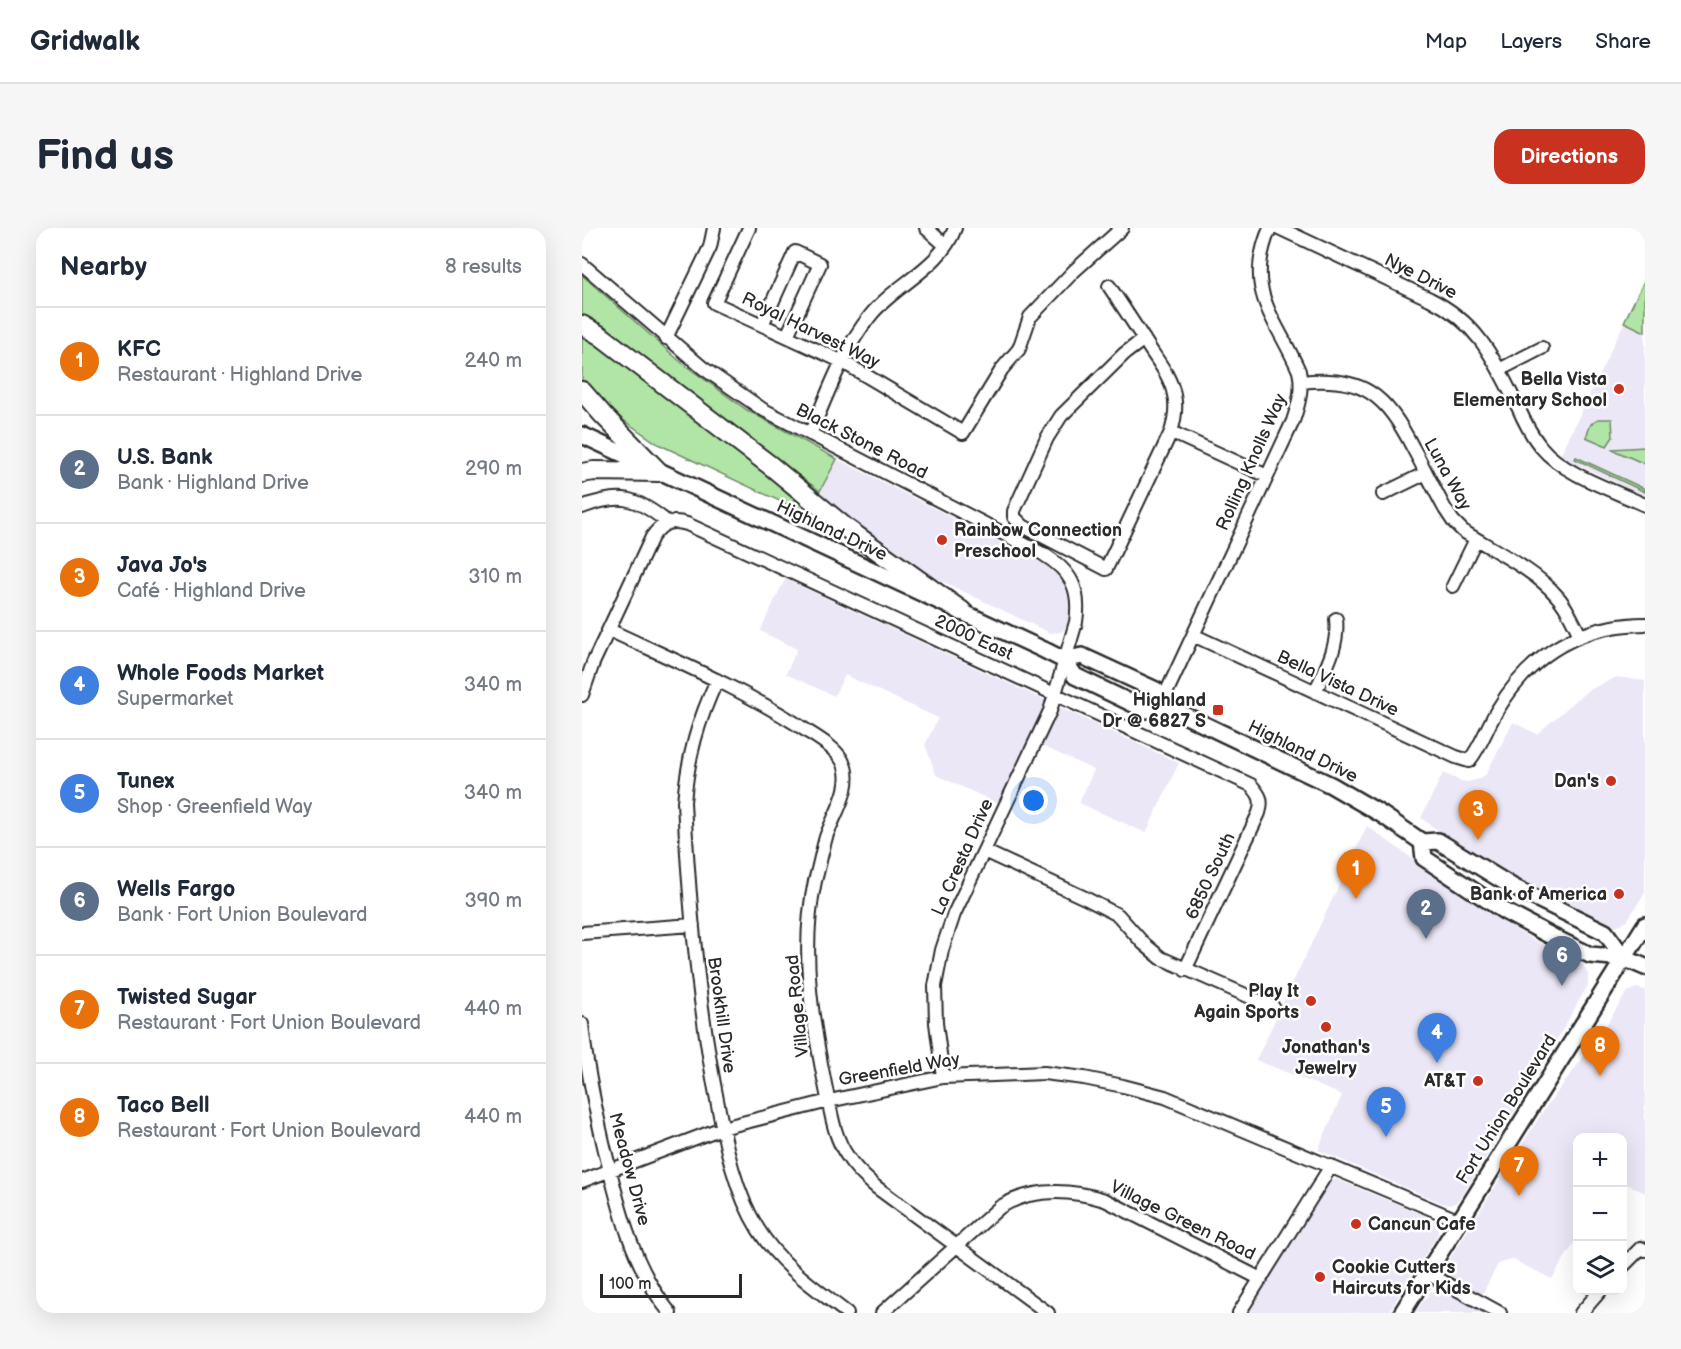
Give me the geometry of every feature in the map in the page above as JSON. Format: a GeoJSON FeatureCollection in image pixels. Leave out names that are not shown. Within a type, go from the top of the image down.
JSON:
{"type":"FeatureCollection","features":[{"type":"Feature","properties":{"kind":"highway"},"geometry":{"type":"LineString","coordinates":[[582,325],[601,336],[771,466],[846,528],[962,611]]}},
{"type":"Feature","properties":{"kind":"highway"},"geometry":{"type":"LineString","coordinates":[[582,391],[659,472]]}},
{"type":"Feature","properties":{"kind":"highway"},"geometry":{"type":"LineString","coordinates":[[582,473],[594,471],[659,472]]}},
{"type":"Feature","properties":{"kind":"main road","name":"Highland Drive"},"geometry":{"type":"LineString","coordinates":[[582,435],[1064,660],[1075,676],[1146,710],[1161,704]]}},
{"type":"Feature","properties":{"kind":"main road","name":"Highland Drive"},"geometry":{"type":"LineString","coordinates":[[1064,660],[1082,656],[1156,690],[1161,704],[1331,786],[1381,814],[1422,842],[1438,841],[1513,887],[1605,932],[1624,958]]}},
{"type":"Feature","properties":{"kind":"main road","name":"Highland Drive"},"geometry":{"type":"LineString","coordinates":[[1422,842],[1424,858],[1504,911],[1590,955],[1624,958],[1645,967]]}},
{"type":"Feature","properties":{"kind":"main road","name":"Fort Union Boulevard"},"geometry":{"type":"LineString","coordinates":[[1402,1313],[1645,925]]}},
{"type":"Feature","properties":{"kind":"street"},"geometry":{"type":"LineString","coordinates":[[666,338],[710,247],[714,228]]}},
{"type":"Feature","properties":{"kind":"street","name":"Royal Harvest Way"},"geometry":{"type":"LineString","coordinates":[[749,228],[714,303],[843,363],[963,433],[1002,369],[1018,349],[1030,317],[1074,271],[1122,228]]}},
{"type":"Feature","properties":{"kind":"street"},"geometry":{"type":"LineString","coordinates":[[926,228],[945,245]]}},
{"type":"Feature","properties":{"kind":"street"},"geometry":{"type":"LineString","coordinates":[[810,434],[852,343],[871,314],[884,300],[934,259],[956,228]]}},
{"type":"Feature","properties":{"kind":"street","name":"Rolling Knolls Way"},"geometry":{"type":"LineString","coordinates":[[1161,704],[1298,408],[1301,382],[1294,360],[1263,299],[1260,282],[1263,248],[1270,228]]}},
{"type":"Feature","properties":{"kind":"street","name":"Nye Drive"},"geometry":{"type":"LineString","coordinates":[[1279,228],[1447,307],[1463,319],[1477,335],[1499,370],[1530,432],[1542,449],[1555,461],[1571,470],[1645,505]]}},
{"type":"Feature","properties":{"kind":"street"},"geometry":{"type":"LineString","coordinates":[[762,325],[795,252],[820,264],[787,336]]}},
{"type":"Feature","properties":{"kind":"street","name":"Black Stone Road"},"geometry":{"type":"LineString","coordinates":[[582,264],[666,338],[740,394],[810,434],[1059,564],[1068,573],[1074,585],[1078,608],[1064,660]]}},
{"type":"Feature","properties":{"kind":"street"},"geometry":{"type":"LineString","coordinates":[[1109,286],[1144,339],[1171,384],[1176,406],[1171,432],[1106,569],[1023,526],[1014,517],[1015,504],[1047,438],[1061,416],[1124,354],[1144,339]]}},
{"type":"Feature","properties":{"kind":"street"},"geometry":{"type":"LineString","coordinates":[[1499,370],[1542,348]]}},
{"type":"Feature","properties":{"kind":"street","name":"Luna Way"},"geometry":{"type":"LineString","coordinates":[[1301,382],[1329,380],[1347,383],[1379,398],[1400,423],[1444,509],[1453,521],[1476,539],[1545,584],[1557,595],[1580,635]]}},
{"type":"Feature","properties":{"kind":"street"},"geometry":{"type":"LineString","coordinates":[[1171,432],[1267,476]]}},
{"type":"Feature","properties":{"kind":"street"},"geometry":{"type":"LineString","coordinates":[[1383,494],[1426,473]]}},
{"type":"Feature","properties":{"kind":"street"},"geometry":{"type":"LineString","coordinates":[[582,507],[602,500],[621,498],[652,510],[667,522],[652,537],[594,663],[582,695]]}},
{"type":"Feature","properties":{"kind":"street","name":"2000 East"},"geometry":{"type":"LineString","coordinates":[[667,522],[676,521],[687,524],[1251,785],[1260,795]]}},
{"type":"Feature","properties":{"kind":"street"},"geometry":{"type":"LineString","coordinates":[[1452,586],[1476,539]]}},
{"type":"Feature","properties":{"kind":"street"},"geometry":{"type":"LineString","coordinates":[[1316,692],[1335,650],[1338,634],[1336,619]]}},
{"type":"Feature","properties":{"kind":"street"},"geometry":{"type":"LineString","coordinates":[[1580,635],[1620,625],[1645,624]]}},
{"type":"Feature","properties":{"kind":"street","name":"Village Road"},"geometry":{"type":"LineString","coordinates":[[609,630],[717,680],[788,719],[832,748],[845,767],[846,784],[826,837],[815,884],[809,932],[809,982],[812,1013],[828,1101],[838,1139],[847,1157],[876,1187],[1048,1313]]}},
{"type":"Feature","properties":{"kind":"street","name":"Bella Vista Drive"},"geometry":{"type":"LineString","coordinates":[[1193,635],[1469,761],[1478,750],[1508,693],[1524,673],[1560,645],[1580,635]]}},
{"type":"Feature","properties":{"kind":"street","name":"La Cresta Drive"},"geometry":{"type":"LineString","coordinates":[[943,1077],[936,1023],[935,986],[942,950],[954,914],[1050,711],[1053,693],[1064,660]]}},
{"type":"Feature","properties":{"kind":"street","name":"Brookhill Drive"},"geometry":{"type":"LineString","coordinates":[[717,680],[695,735],[687,768],[684,802],[702,1016],[722,1128],[739,1189],[747,1211],[759,1232],[790,1268],[847,1313]]}},
{"type":"Feature","properties":{"kind":"street","name":"6850 South"},"geometry":{"type":"LineString","coordinates":[[1185,970],[1259,813],[1262,804],[1260,795]]}},
{"type":"Feature","properties":{"kind":"street"},"geometry":{"type":"LineString","coordinates":[[984,851],[1118,915],[1161,958],[1273,1007]]}},
{"type":"Feature","properties":{"kind":"street"},"geometry":{"type":"LineString","coordinates":[[582,933],[693,925]]}},
{"type":"Feature","properties":{"kind":"street","name":"Meadow Drive"},"geometry":{"type":"LineString","coordinates":[[582,1024],[593,1097],[609,1170],[627,1232],[644,1271],[670,1313]]}},
{"type":"Feature","properties":{"kind":"street","name":"Greenfield Way"},"geometry":{"type":"LineString","coordinates":[[582,1181],[722,1128],[828,1101],[943,1077],[1044,1073],[1084,1078],[1165,1097],[1460,1221]]}},
{"type":"Feature","properties":{"kind":"street"},"geometry":{"type":"LineString","coordinates":[[1239,1313],[1331,1166]]}},
{"type":"Feature","properties":{"kind":"street","name":"Village Green Road"},"geometry":{"type":"LineString","coordinates":[[882,1313],[1000,1207],[1033,1193],[1057,1190],[1082,1192],[1105,1200],[1261,1279]]}},
{"type":"Feature","properties":{"kind":"street"},"geometry":{"type":"LineString","coordinates":[[1627,1263],[1643,1249]]}},
{"type":"Feature","properties":{"kind":"street"},"geometry":{"type":"LineString","coordinates":[[1427,1273],[1500,1313]]}},
{"type":"Feature","properties":{"kind":"street"},"geometry":{"type":"LineString","coordinates":[[1581,1313],[1597,1295]]}},
{"type":"Feature","properties":{"kind":"shaded area","name":"Bella Vista Elementary School"},"geometry":{"type":"Polygon","coordinates":[[[1645,279],[1645,497],[1560,456],[1645,279]]]}},
{"type":"Feature","properties":{"kind":"shaded area"},"geometry":{"type":"Polygon","coordinates":[[[837,459],[1053,569],[1064,584],[1070,602],[1065,629],[1061,632],[1050,633],[933,577],[913,566],[818,497],[837,459]]]}},
{"type":"Feature","properties":{"kind":"shaded area"},"geometry":{"type":"Polygon","coordinates":[[[785,579],[1179,763],[1146,833],[1079,803],[1094,770],[1040,745],[1010,809],[936,775],[925,745],[938,718],[845,675],[834,696],[786,674],[797,649],[760,631],[785,579]]]}},
{"type":"Feature","properties":{"kind":"shaded area"},"geometry":{"type":"Polygon","coordinates":[[[1617,677],[1645,681],[1645,892],[1627,921],[1614,928],[1608,928],[1470,854],[1421,818],[1443,773],[1468,782],[1486,774],[1513,722],[1537,734],[1587,691],[1617,677]]]}},
{"type":"Feature","properties":{"kind":"shaded area"},"geometry":{"type":"Polygon","coordinates":[[[1367,826],[1488,913],[1532,939],[1575,960],[1583,965],[1588,974],[1588,985],[1540,1069],[1465,1191],[1457,1202],[1450,1205],[1318,1150],[1342,1095],[1256,1060],[1367,826]]]}},
{"type":"Feature","properties":{"kind":"shaded area"},"geometry":{"type":"Polygon","coordinates":[[[1637,988],[1645,990],[1645,1193],[1627,1184],[1627,1133],[1573,1133],[1573,1245],[1552,1279],[1511,1259],[1498,1264],[1481,1297],[1449,1279],[1445,1272],[1447,1263],[1545,1108],[1598,1038],[1629,991],[1637,988]]]}},
{"type":"Feature","properties":{"kind":"shaded area"},"geometry":{"type":"Polygon","coordinates":[[[1336,1179],[1430,1218],[1438,1225],[1438,1234],[1388,1313],[1245,1313],[1326,1184],[1336,1179]]]}},
{"type":"Feature","properties":{"kind":"shaded area"},"geometry":{"type":"Polygon","coordinates":[[[1438,1289],[1450,1292],[1489,1313],[1415,1313],[1430,1292],[1438,1289]]]}},
{"type":"Feature","properties":{"kind":"green space"},"geometry":{"type":"Polygon","coordinates":[[[582,275],[682,363],[747,410],[837,459],[820,491],[582,316],[582,275]]]}},
{"type":"Feature","properties":{"kind":"green space"},"geometry":{"type":"Polygon","coordinates":[[[1645,279],[1645,332],[1624,322],[1645,279]]]}},
{"type":"Feature","properties":{"kind":"green space"},"geometry":{"type":"Polygon","coordinates":[[[582,332],[732,446],[790,492],[819,517],[818,519],[658,444],[622,419],[582,380],[582,332]]]}},
{"type":"Feature","properties":{"kind":"green space"},"geometry":{"type":"Polygon","coordinates":[[[1598,419],[1612,419],[1613,437],[1607,446],[1586,437],[1591,424],[1598,419]]]}},
{"type":"Feature","properties":{"kind":"green space"},"geometry":{"type":"Polygon","coordinates":[[[1645,447],[1645,464],[1611,449],[1645,447]]]}},
{"type":"Feature","properties":{"kind":"green space"},"geometry":{"type":"Polygon","coordinates":[[[1576,457],[1645,489],[1645,492],[1575,459],[1576,457]]]}},
{"type":"Feature","properties":{"kind":"place","name":"Bella Vista Elementary School"},"geometry":{"type":"Point","coordinates":[1619,389]}},
{"type":"Feature","properties":{"kind":"place","name":"Rainbow Connection Preschool"},"geometry":{"type":"Point","coordinates":[942,540]}},
{"type":"Feature","properties":{"kind":"place","name":"Highland Dr @ 6827 S"},"geometry":{"type":"Point","coordinates":[1218,710]}},
{"type":"Feature","properties":{"kind":"place","name":"Dan's"},"geometry":{"type":"Point","coordinates":[1611,781]}},
{"type":"Feature","properties":{"kind":"place","name":"Java Jo's"},"geometry":{"type":"Point","coordinates":[1478,840]}},
{"type":"Feature","properties":{"kind":"place","name":"Bank of America"},"geometry":{"type":"Point","coordinates":[1619,894]}},
{"type":"Feature","properties":{"kind":"place","name":"KFC"},"geometry":{"type":"Point","coordinates":[1356,899]}},
{"type":"Feature","properties":{"kind":"place","name":"U.S. Bank"},"geometry":{"type":"Point","coordinates":[1426,939]}},
{"type":"Feature","properties":{"kind":"place","name":"Wells Fargo"},"geometry":{"type":"Point","coordinates":[1562,986]}},
{"type":"Feature","properties":{"kind":"place","name":"Play It Again Sports"},"geometry":{"type":"Point","coordinates":[1311,1001]}},
{"type":"Feature","properties":{"kind":"place","name":"Jonathan's Jewelry"},"geometry":{"type":"Point","coordinates":[1326,1027]}},
{"type":"Feature","properties":{"kind":"place","name":"Whole Foods Market"},"geometry":{"type":"Point","coordinates":[1437,1063]}},
{"type":"Feature","properties":{"kind":"place","name":"Taco Bell"},"geometry":{"type":"Point","coordinates":[1600,1076]}},
{"type":"Feature","properties":{"kind":"place","name":"AT&T"},"geometry":{"type":"Point","coordinates":[1478,1081]}},
{"type":"Feature","properties":{"kind":"place","name":"Tunex"},"geometry":{"type":"Point","coordinates":[1386,1137]}},
{"type":"Feature","properties":{"kind":"place","name":"Twisted Sugar"},"geometry":{"type":"Point","coordinates":[1519,1196]}},
{"type":"Feature","properties":{"kind":"place","name":"Cancun Cafe"},"geometry":{"type":"Point","coordinates":[1356,1224]}},
{"type":"Feature","properties":{"kind":"place","name":"Cookie Cutters Haircuts for Kids"},"geometry":{"type":"Point","coordinates":[1320,1277]}}]}
